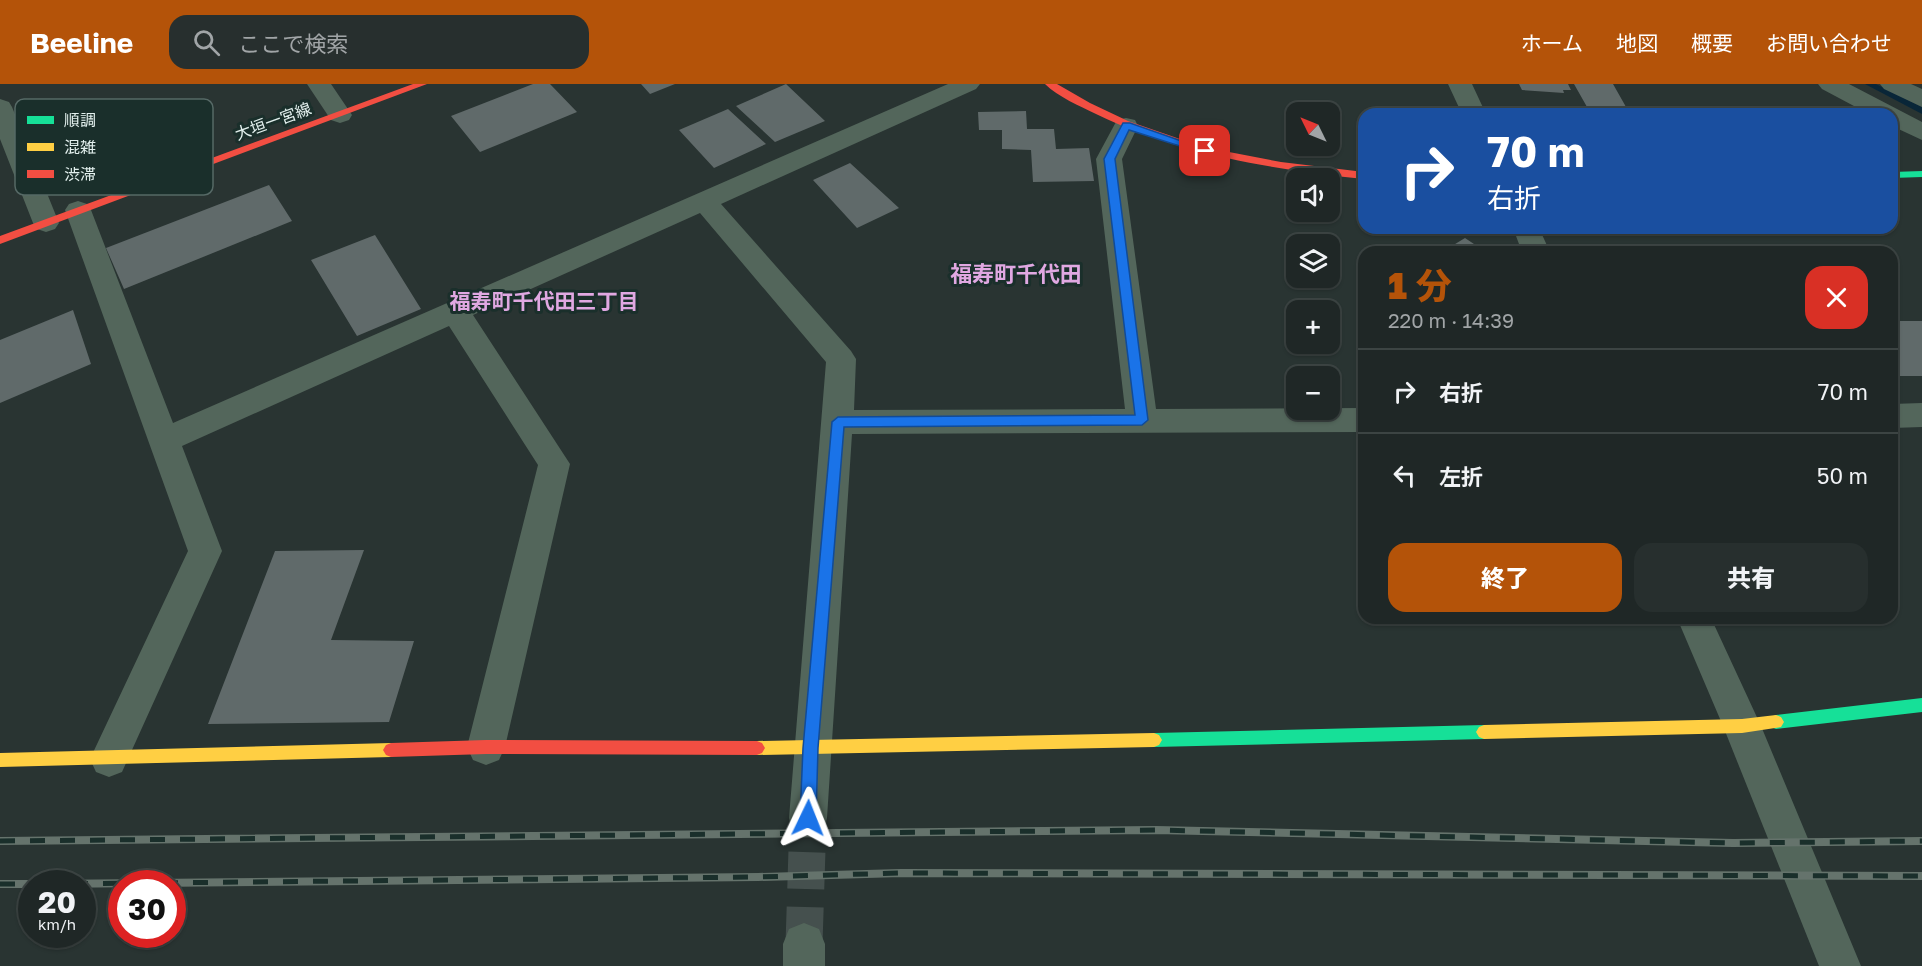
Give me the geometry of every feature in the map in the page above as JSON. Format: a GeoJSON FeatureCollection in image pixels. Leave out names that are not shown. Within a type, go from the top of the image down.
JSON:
{"type":"FeatureCollection","features":[{"type":"Feature","properties":{"kind":"street"},"geometry":{"type":"LineString","coordinates":[[319,84],[340,114]]}},
{"type":"Feature","properties":{"kind":"street","name":"大垣一宮線"},"geometry":{"type":"LineString","coordinates":[[213,161],[422,84]]}},
{"type":"Feature","properties":{"kind":"street"},"geometry":{"type":"LineString","coordinates":[[166,439],[968,84]]}},
{"type":"Feature","properties":{"kind":"street"},"geometry":{"type":"LineString","coordinates":[[1050,84],[1064,94],[1126,126],[1186,147],[1282,169],[1358,175]]}},
{"type":"Feature","properties":{"kind":"street"},"geometry":{"type":"LineString","coordinates":[[1460,84],[1471,108]]}},
{"type":"Feature","properties":{"kind":"street"},"geometry":{"type":"LineString","coordinates":[[1830,84],[1876,108]]}},
{"type":"Feature","properties":{"kind":"street"},"geometry":{"type":"LineString","coordinates":[[1892,84],[1922,99]]}},
{"type":"Feature","properties":{"kind":"street"},"geometry":{"type":"LineString","coordinates":[[1898,119],[1922,132]]}},
{"type":"Feature","properties":{"kind":"street"},"geometry":{"type":"LineString","coordinates":[[3,122],[15,150]]}},
{"type":"Feature","properties":{"kind":"street"},"geometry":{"type":"LineString","coordinates":[[1126,126],[1109,159],[1142,420]]}},
{"type":"Feature","properties":{"kind":"street"},"geometry":{"type":"LineString","coordinates":[[1898,175],[1922,174]]}},
{"type":"Feature","properties":{"kind":"street"},"geometry":{"type":"LineString","coordinates":[[34,195],[46,223]]}},
{"type":"Feature","properties":{"kind":"street","name":"大垣一宮線"},"geometry":{"type":"LineString","coordinates":[[0,240],[119,195]]}},
{"type":"Feature","properties":{"kind":"street"},"geometry":{"type":"LineString","coordinates":[[704,201],[841,359],[838,422],[811,748],[808,818]]}},
{"type":"Feature","properties":{"kind":"street"},"geometry":{"type":"LineString","coordinates":[[78,210],[166,439],[206,551],[109,759]]}},
{"type":"Feature","properties":{"kind":"street"},"geometry":{"type":"LineString","coordinates":[[456,311],[554,464],[486,747]]}},
{"type":"Feature","properties":{"kind":"street"},"geometry":{"type":"LineString","coordinates":[[1898,416],[1922,415]]}},
{"type":"Feature","properties":{"kind":"street"},"geometry":{"type":"LineString","coordinates":[[838,422],[1358,420]]}},
{"type":"Feature","properties":{"kind":"street"},"geometry":{"type":"LineString","coordinates":[[1697,624],[1742,726],[1840,966]]}},
{"type":"Feature","properties":{"kind":"street"},"geometry":{"type":"LineString","coordinates":[[0,760],[109,759],[486,747],[811,748],[1742,726],[1922,705]]}},
{"type":"Feature","properties":{"kind":"building"},"geometry":{"type":"Polygon","coordinates":[[[533,84],[550,84],[577,112],[480,152],[451,116],[533,84]]]}},
{"type":"Feature","properties":{"kind":"building"},"geometry":{"type":"Polygon","coordinates":[[[641,84],[675,84],[650,94],[641,84]]]}},
{"type":"Feature","properties":{"kind":"building"},"geometry":{"type":"Polygon","coordinates":[[[786,84],[825,121],[775,142],[736,106],[786,84]]]}},
{"type":"Feature","properties":{"kind":"building"},"geometry":{"type":"Polygon","coordinates":[[[1519,84],[1568,84],[1571,90],[1563,90],[1564,93],[1522,90],[1519,84]]]}},
{"type":"Feature","properties":{"kind":"building"},"geometry":{"type":"Polygon","coordinates":[[[1574,84],[1613,84],[1627,108],[1588,108],[1574,84]]]}},
{"type":"Feature","properties":{"kind":"building"},"geometry":{"type":"Polygon","coordinates":[[[728,109],[766,144],[714,168],[679,130],[728,109]]]}},
{"type":"Feature","properties":{"kind":"building"},"geometry":{"type":"Polygon","coordinates":[[[1026,111],[1027,129],[1054,129],[1056,149],[1089,148],[1094,181],[1033,182],[1031,150],[1002,149],[1002,130],[979,130],[978,112],[1026,111]]]}},
{"type":"Feature","properties":{"kind":"building"},"geometry":{"type":"Polygon","coordinates":[[[850,163],[899,208],[857,228],[813,180],[850,163]]]}},
{"type":"Feature","properties":{"kind":"building"},"geometry":{"type":"Polygon","coordinates":[[[269,185],[292,221],[124,289],[106,248],[269,185]]]}},
{"type":"Feature","properties":{"kind":"building"},"geometry":{"type":"Polygon","coordinates":[[[375,235],[421,309],[357,336],[311,260],[375,235]]]}},
{"type":"Feature","properties":{"kind":"building"},"geometry":{"type":"Polygon","coordinates":[[[1465,238],[1477,246],[1452,246],[1465,238]]]}},
{"type":"Feature","properties":{"kind":"building"},"geometry":{"type":"Polygon","coordinates":[[[73,310],[91,364],[0,403],[0,340],[73,310]]]}},
{"type":"Feature","properties":{"kind":"building"},"geometry":{"type":"Polygon","coordinates":[[[1898,319],[1922,321],[1922,376],[1898,376],[1898,319]]]}},
{"type":"Feature","properties":{"kind":"building"},"geometry":{"type":"Polygon","coordinates":[[[364,550],[331,640],[414,641],[389,722],[208,724],[275,551],[364,550]]]}},
{"type":"Feature","properties":{"kind":"waterway"},"geometry":{"type":"LineString","coordinates":[[1869,84],[1922,111]]}},
{"type":"Feature","properties":{"kind":"tunnel"},"geometry":{"type":"LineString","coordinates":[[804,944],[808,818]]}},
{"type":"Feature","properties":{"kind":"railway"},"geometry":{"type":"LineString","coordinates":[[0,841],[1156,830],[1733,843],[1922,841]]}},
{"type":"Feature","properties":{"kind":"railway"},"geometry":{"type":"LineString","coordinates":[[96,883],[758,877],[901,873],[1922,876]]}},
{"type":"Feature","properties":{"kind":"railway"},"geometry":{"type":"LineString","coordinates":[[0,884],[18,884]]}},
{"type":"Feature","properties":{"kind":"traffic: fast"},"geometry":{"type":"LineString","coordinates":[[1898,175],[1922,174]]}},
{"type":"Feature","properties":{"kind":"traffic: fast"},"geometry":{"type":"LineString","coordinates":[[1776,722],[1922,705]]}},
{"type":"Feature","properties":{"kind":"traffic: fast"},"geometry":{"type":"LineString","coordinates":[[1154,740],[1484,732]]}},
{"type":"Feature","properties":{"kind":"traffic: slow"},"geometry":{"type":"LineString","coordinates":[[1484,732],[1742,726],[1776,722]]}},
{"type":"Feature","properties":{"kind":"traffic: slow"},"geometry":{"type":"LineString","coordinates":[[757,748],[1154,740]]}},
{"type":"Feature","properties":{"kind":"traffic: slow"},"geometry":{"type":"LineString","coordinates":[[0,760],[391,750]]}},
{"type":"Feature","properties":{"kind":"traffic: jam"},"geometry":{"type":"LineString","coordinates":[[213,161],[422,84]]}},
{"type":"Feature","properties":{"kind":"traffic: jam"},"geometry":{"type":"LineString","coordinates":[[1050,84],[1087,106],[1124,123],[1201,150],[1281,166],[1358,175]]}},
{"type":"Feature","properties":{"kind":"traffic: jam"},"geometry":{"type":"LineString","coordinates":[[0,240],[122,195]]}},
{"type":"Feature","properties":{"kind":"traffic: jam"},"geometry":{"type":"LineString","coordinates":[[391,750],[486,747],[757,748]]}},
{"type":"Feature","properties":{"kind":"district","name":"福寿町千代田"},"geometry":{"type":"Point","coordinates":[1016,274]}},
{"type":"Feature","properties":{"kind":"district","name":"福寿町千代田三丁目"},"geometry":{"type":"Point","coordinates":[544,302]}},
{"type":"Feature","properties":{"kind":"route"},"geometry":{"type":"LineString","coordinates":[[808,818],[811,748],[838,422],[1142,420],[1109,159],[1126,126],[1186,147],[1205,151]]}}]}
